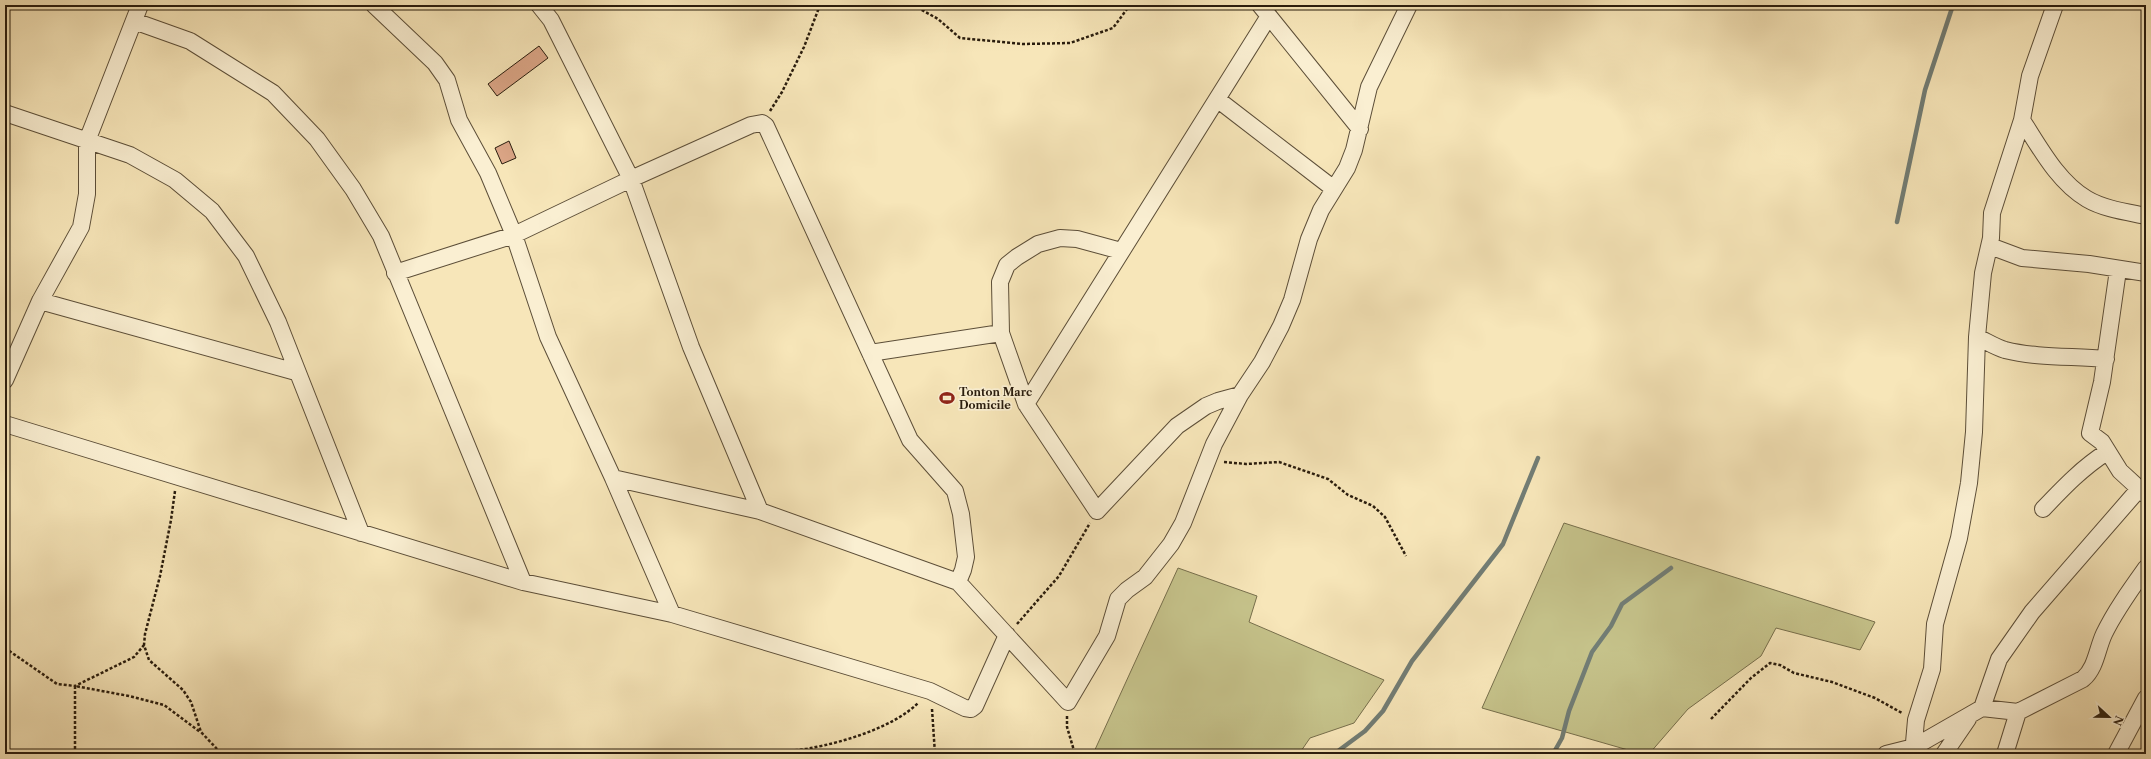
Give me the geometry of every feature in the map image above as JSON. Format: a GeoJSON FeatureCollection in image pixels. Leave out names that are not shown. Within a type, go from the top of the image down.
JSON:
{"type":"FeatureCollection","features":[{"type":"Feature","properties":{"kind":"street"},"geometry":{"type":"LineString","coordinates":[[5,380],[40,301],[81,227],[87,194],[88,141],[140,5]]}},
{"type":"Feature","properties":{"kind":"street"},"geometry":{"type":"LineString","coordinates":[[374,5],[436,63],[447,80],[459,120],[488,173],[514,235],[548,337],[613,478],[672,614]]}},
{"type":"Feature","properties":{"kind":"street"},"geometry":{"type":"LineString","coordinates":[[540,5],[551,20],[631,179],[691,347],[760,511]]}},
{"type":"Feature","properties":{"kind":"street"},"geometry":{"type":"LineString","coordinates":[[613,478],[760,511],[958,582],[1068,702],[1107,636],[1118,599],[1127,590],[1145,577],[1171,544],[1183,523],[1196,495],[1208,461],[1240,396],[1262,362],[1281,326],[1292,300],[1309,238],[1321,210],[1346,168],[1360,129],[1369,87],[1409,5]]}},
{"type":"Feature","properties":{"kind":"street"},"geometry":{"type":"LineString","coordinates":[[1914,750],[1916,720],[1932,669],[1935,624],[1959,538],[1969,483],[1974,432],[1977,337],[1983,273],[1990,246],[1992,213],[2022,120],[2030,76],[2055,5]]}},
{"type":"Feature","properties":{"kind":"street"},"geometry":{"type":"LineString","coordinates":[[1026,404],[1217,99],[1264,10],[1360,129]]}},
{"type":"Feature","properties":{"kind":"street"},"geometry":{"type":"LineString","coordinates":[[134,21],[190,42],[273,94],[316,139],[353,189],[381,236],[394,273],[523,582]]}},
{"type":"Feature","properties":{"kind":"street"},"geometry":{"type":"LineString","coordinates":[[1217,99],[1334,189]]}},
{"type":"Feature","properties":{"kind":"street"},"geometry":{"type":"LineString","coordinates":[[5,113],[130,155],[175,180],[212,211],[246,256],[278,322],[296,372],[361,533]]}},
{"type":"Feature","properties":{"kind":"street"},"geometry":{"type":"LineString","coordinates":[[2022,120],[2068,186],[2088,200],[2106,207],[2146,216]]}},
{"type":"Feature","properties":{"kind":"street"},"geometry":{"type":"LineString","coordinates":[[394,273],[514,235],[631,179],[751,125],[762,123],[766,126],[910,440],[955,491],[961,514],[966,557],[958,582]]}},
{"type":"Feature","properties":{"kind":"street"},"geometry":{"type":"LineString","coordinates":[[1121,251],[1077,239],[1060,238],[1038,244],[1017,257],[1007,265],[1000,282],[1001,333],[1026,404],[1097,511],[1183,421],[1195,412],[1218,400],[1240,396]]}},
{"type":"Feature","properties":{"kind":"street"},"geometry":{"type":"LineString","coordinates":[[1990,246],[2022,258],[2089,264],[2118,270],[2146,273]]}},
{"type":"Feature","properties":{"kind":"street"},"geometry":{"type":"LineString","coordinates":[[1944,754],[1977,711],[1999,659],[2032,612],[2143,492],[2120,471],[2102,442],[2090,433],[2106,359],[2118,270]]}},
{"type":"Feature","properties":{"kind":"street"},"geometry":{"type":"LineString","coordinates":[[40,301],[296,372]]}},
{"type":"Feature","properties":{"kind":"street"},"geometry":{"type":"LineString","coordinates":[[870,353],[1001,333]]}},
{"type":"Feature","properties":{"kind":"street"},"geometry":{"type":"LineString","coordinates":[[1977,337],[2003,349],[2014,352],[2043,356],[2106,359]]}},
{"type":"Feature","properties":{"kind":"street"},"geometry":{"type":"LineString","coordinates":[[5,424],[523,582],[672,614],[930,691],[965,708],[971,709],[975,706],[1007,635]]}},
{"type":"Feature","properties":{"kind":"street"},"geometry":{"type":"LineString","coordinates":[[2043,509],[2065,486],[2095,460],[2108,452]]}},
{"type":"Feature","properties":{"kind":"street"},"geometry":{"type":"LineString","coordinates":[[1886,754],[1914,750],[1977,711],[2018,712],[2043,701],[2089,674],[2104,634],[2146,568]]}},
{"type":"Feature","properties":{"kind":"street"},"geometry":{"type":"LineString","coordinates":[[2116,754],[2146,698]]}},
{"type":"Feature","properties":{"kind":"street"},"geometry":{"type":"LineString","coordinates":[[2005,754],[2018,712]]}},
{"type":"Feature","properties":{"kind":"path"},"geometry":{"type":"LineString","coordinates":[[762,123],[782,92],[804,47],[820,5]]}},
{"type":"Feature","properties":{"kind":"path"},"geometry":{"type":"LineString","coordinates":[[913,5],[938,19],[960,38],[1023,44],[1070,43],[1113,28],[1130,5]]}},
{"type":"Feature","properties":{"kind":"path"},"geometry":{"type":"LineString","coordinates":[[1208,461],[1246,464],[1279,462],[1328,479],[1348,495],[1373,506],[1385,516],[1406,556]]}},
{"type":"Feature","properties":{"kind":"path"},"geometry":{"type":"LineString","coordinates":[[177,476],[171,520],[160,576],[145,634],[144,645],[149,660],[183,690],[191,702],[201,732]]}},
{"type":"Feature","properties":{"kind":"path"},"geometry":{"type":"LineString","coordinates":[[1007,635],[1060,576],[1097,511]]}},
{"type":"Feature","properties":{"kind":"path"},"geometry":{"type":"LineString","coordinates":[[75,686],[134,657],[144,645]]}},
{"type":"Feature","properties":{"kind":"path"},"geometry":{"type":"LineString","coordinates":[[5,648],[57,684],[129,696],[164,705],[201,732],[217,749],[224,754]]}},
{"type":"Feature","properties":{"kind":"path"},"geometry":{"type":"LineString","coordinates":[[1711,719],[1751,678],[1770,663],[1780,665],[1794,673],[1832,682],[1875,698],[1916,720]]}},
{"type":"Feature","properties":{"kind":"path"},"geometry":{"type":"LineString","coordinates":[[75,686],[75,754]]}},
{"type":"Feature","properties":{"kind":"path"},"geometry":{"type":"LineString","coordinates":[[750,754],[811,748],[865,735],[911,710],[930,691]]}},
{"type":"Feature","properties":{"kind":"path"},"geometry":{"type":"LineString","coordinates":[[930,691],[935,754]]}},
{"type":"Feature","properties":{"kind":"path"},"geometry":{"type":"LineString","coordinates":[[1068,702],[1067,727],[1075,754]]}},
{"type":"Feature","properties":{"kind":"shaded area"},"geometry":{"type":"Polygon","coordinates":[[[1564,523],[1875,622],[1860,650],[1776,628],[1761,656],[1688,709],[1649,754],[1642,754],[1482,708],[1564,523]]]}},
{"type":"Feature","properties":{"kind":"shaded area"},"geometry":{"type":"Polygon","coordinates":[[[1178,568],[1257,596],[1249,622],[1384,680],[1354,723],[1310,738],[1299,754],[1093,754],[1178,568]]]}},
{"type":"Feature","properties":{"kind":"building"},"geometry":{"type":"Polygon","coordinates":[[[539,46],[548,58],[497,96],[488,84],[539,46]]]}},
{"type":"Feature","properties":{"kind":"building"},"geometry":{"type":"Polygon","coordinates":[[[509,141],[516,158],[502,164],[495,148],[509,141]]]}},
{"type":"Feature","properties":{"kind":"waterway"},"geometry":{"type":"LineString","coordinates":[[1897,222],[1925,90],[1953,5]]}},
{"type":"Feature","properties":{"kind":"waterway"},"geometry":{"type":"LineString","coordinates":[[1334,754],[1365,731],[1383,711],[1412,661],[1503,544],[1538,458]]}},
{"type":"Feature","properties":{"kind":"waterway"},"geometry":{"type":"LineString","coordinates":[[1553,754],[1562,738],[1569,711],[1592,652],[1611,626],[1622,604],[1671,568]]}},
{"type":"Feature","properties":{"kind":"place","name":"Tonton Marc Domicile"},"geometry":{"type":"Point","coordinates":[947,398]}}]}
